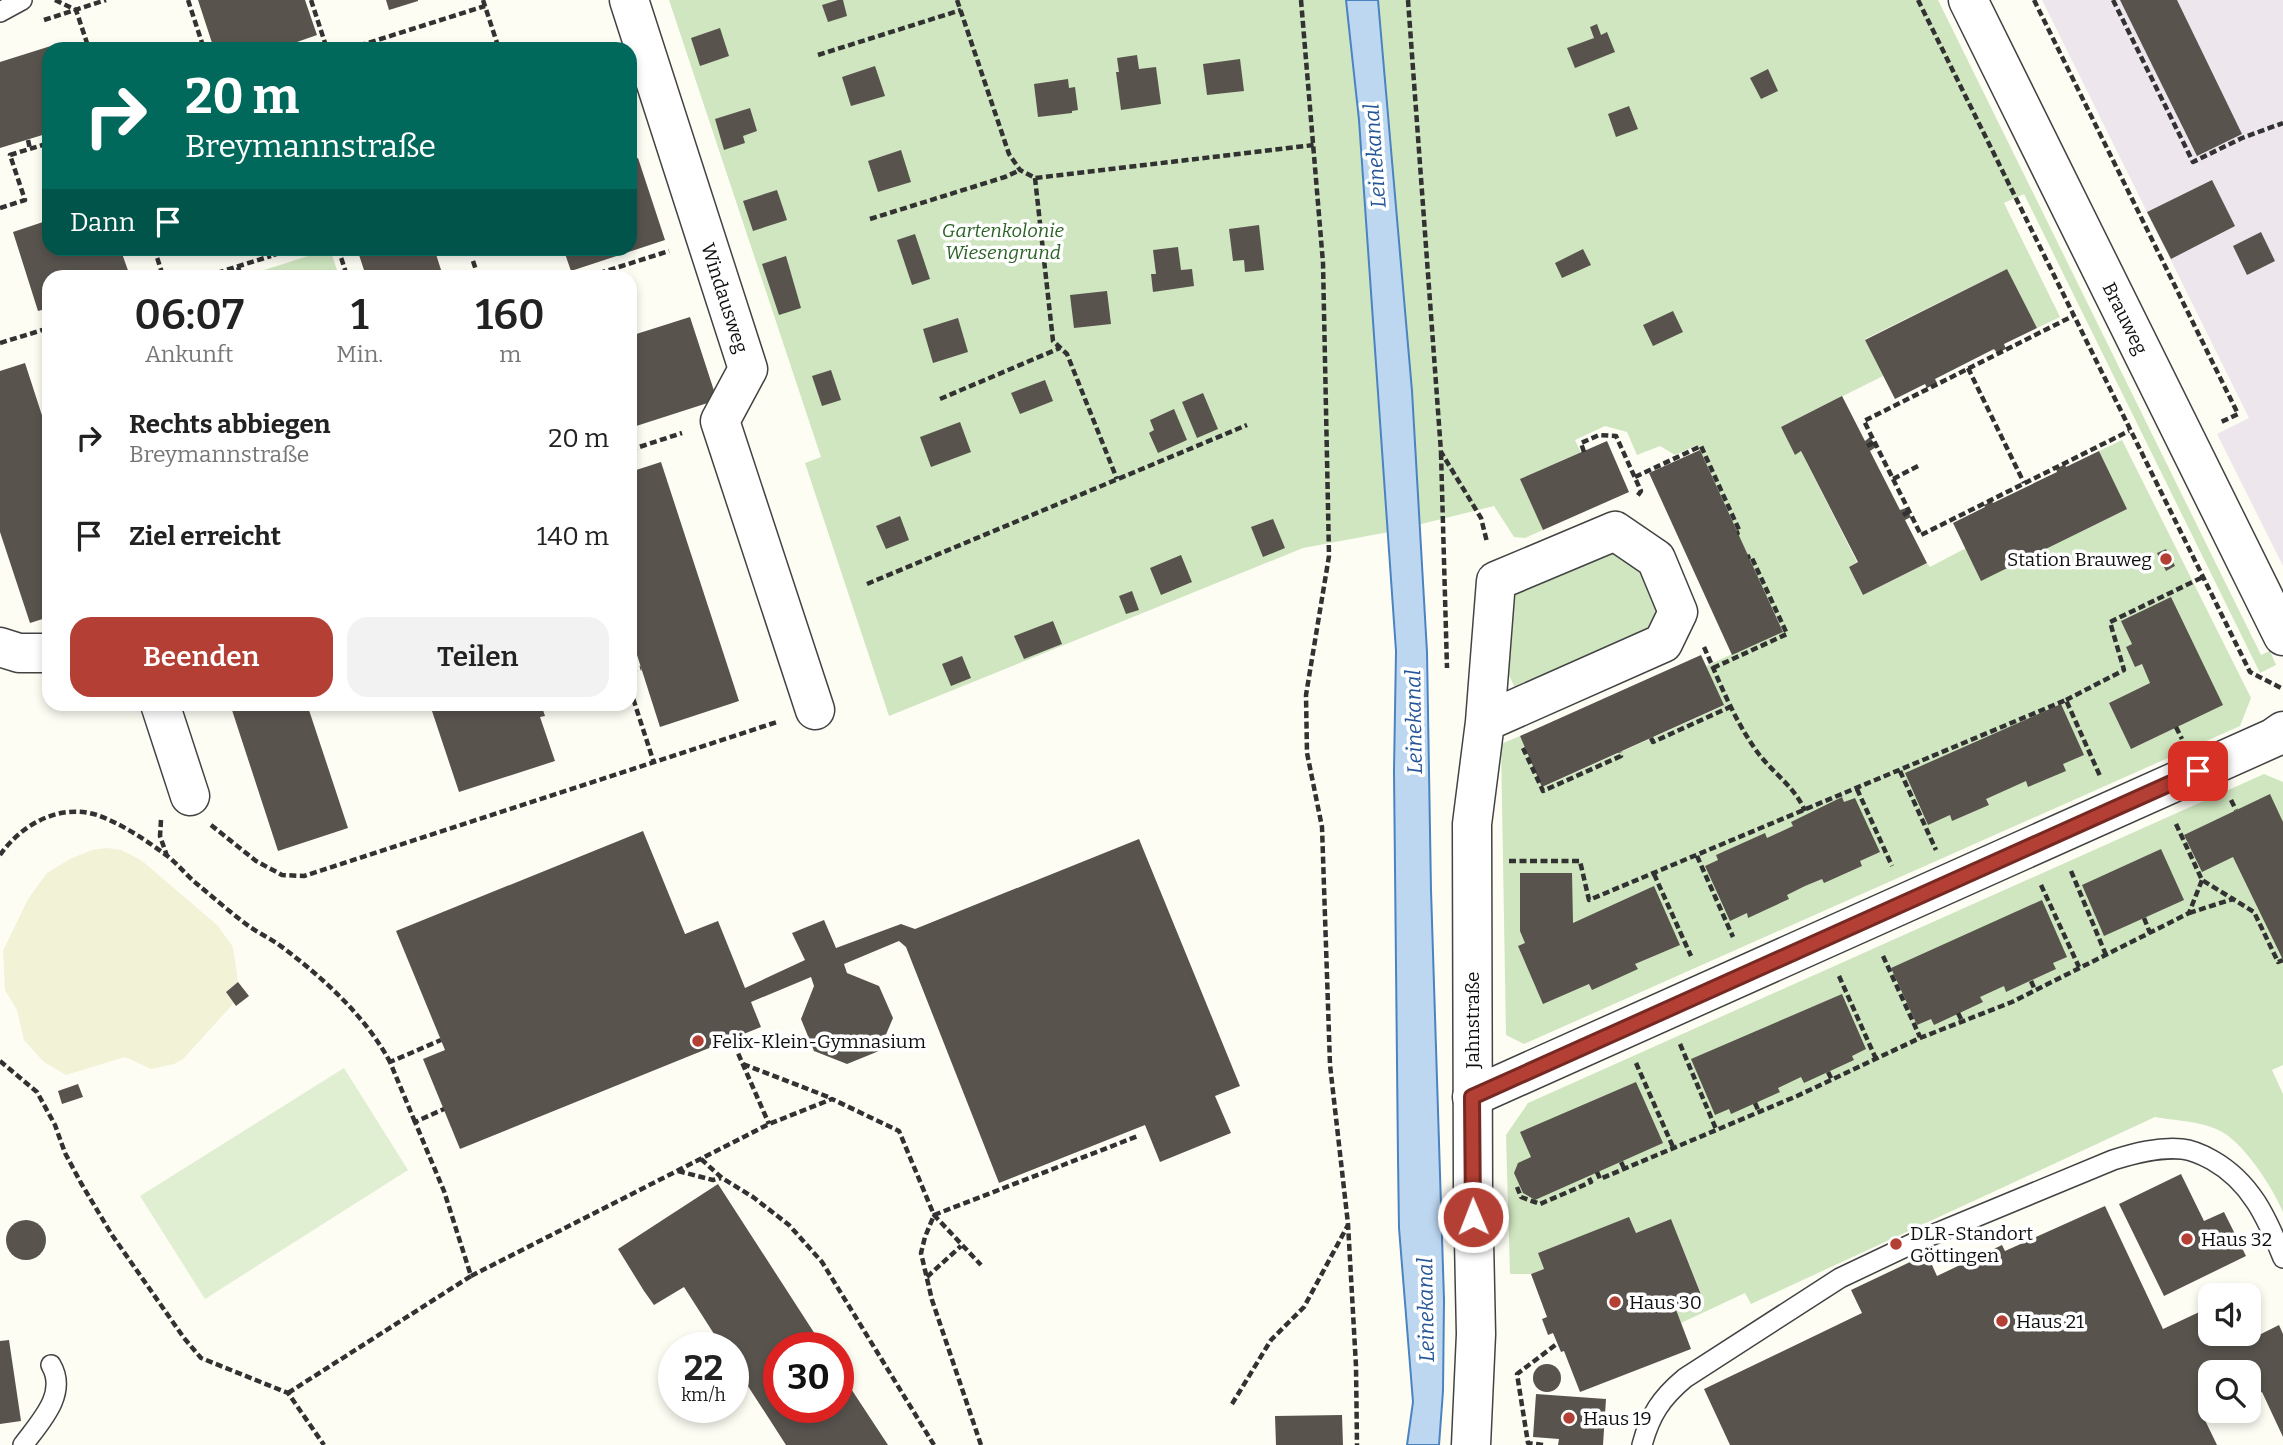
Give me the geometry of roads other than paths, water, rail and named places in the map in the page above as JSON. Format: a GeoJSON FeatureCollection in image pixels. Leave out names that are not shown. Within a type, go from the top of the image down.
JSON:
{"type":"FeatureCollection","features":[{"type":"Feature","properties":{"kind":"street","name":"Windausweg"},"geometry":{"type":"LineString","coordinates":[[629,0],[748,369],[720,421],[815,710]]}},
{"type":"Feature","properties":{"kind":"street","name":"Brauweg"},"geometry":{"type":"LineString","coordinates":[[1968,0],[2283,636]]}},
{"type":"Feature","properties":{"kind":"street","name":"Jahnstraße"},"geometry":{"type":"LineString","coordinates":[[1471,1445],[1476,1334],[1472,1097],[1472,824],[1496,717],[1496,581],[1615,531],[1656,559],[1678,612],[1663,643],[1496,717]]}},
{"type":"Feature","properties":{"kind":"street"},"geometry":{"type":"LineString","coordinates":[[0,647],[19,653],[42,653]]}},
{"type":"Feature","properties":{"kind":"street"},"geometry":{"type":"LineString","coordinates":[[162,711],[190,796]]}},
{"type":"Feature","properties":{"kind":"street"},"geometry":{"type":"LineString","coordinates":[[1472,1097],[2273,738],[2283,731]]}},
{"type":"Feature","properties":{"kind":"lane"},"geometry":{"type":"LineString","coordinates":[[0,12],[22,0]]}},
{"type":"Feature","properties":{"kind":"lane"},"geometry":{"type":"LineString","coordinates":[[1642,1445],[1654,1411],[1665,1395],[1685,1378],[1840,1278],[1920,1240],[2113,1160],[2140,1152],[2184,1149],[2205,1156],[2226,1168],[2256,1200],[2283,1258]]}},
{"type":"Feature","properties":{"kind":"lane"},"geometry":{"type":"LineString","coordinates":[[23,1445],[55,1398],[58,1377],[51,1365]]}},
{"type":"Feature","properties":{"kind":"water","name":"Leinekanal"},"geometry":{"type":"Polygon","coordinates":[[[1346,0],[1378,0],[1412,391],[1427,652],[1431,890],[1444,1300],[1443,1391],[1439,1445],[1407,1445],[1413,1402],[1399,1228],[1394,771],[1396,651],[1359,120],[1346,0]]]}},
{"type":"Feature","properties":{"kind":"place","name":"Station Brauweg"},"geometry":{"type":"Point","coordinates":[2166,559]}},
{"type":"Feature","properties":{"kind":"place","name":"Felix-Klein-Gymnasium"},"geometry":{"type":"Point","coordinates":[698,1041]}},
{"type":"Feature","properties":{"kind":"place","name":"Haus 32"},"geometry":{"type":"Point","coordinates":[2187,1239]}},
{"type":"Feature","properties":{"kind":"place","name":"DLR-Standort Göttingen"},"geometry":{"type":"Point","coordinates":[1896,1244]}},
{"type":"Feature","properties":{"kind":"place","name":"Haus 30"},"geometry":{"type":"Point","coordinates":[1615,1302]}},
{"type":"Feature","properties":{"kind":"place","name":"Haus 21"},"geometry":{"type":"Point","coordinates":[2002,1321]}},
{"type":"Feature","properties":{"kind":"place","name":"Haus 19"},"geometry":{"type":"Point","coordinates":[1569,1418]}},
{"type":"Feature","properties":{"kind":"park label","name":"Gartenkolonie Wiesengrund"},"geometry":{"type":"Point","coordinates":[1003,241]}}]}
